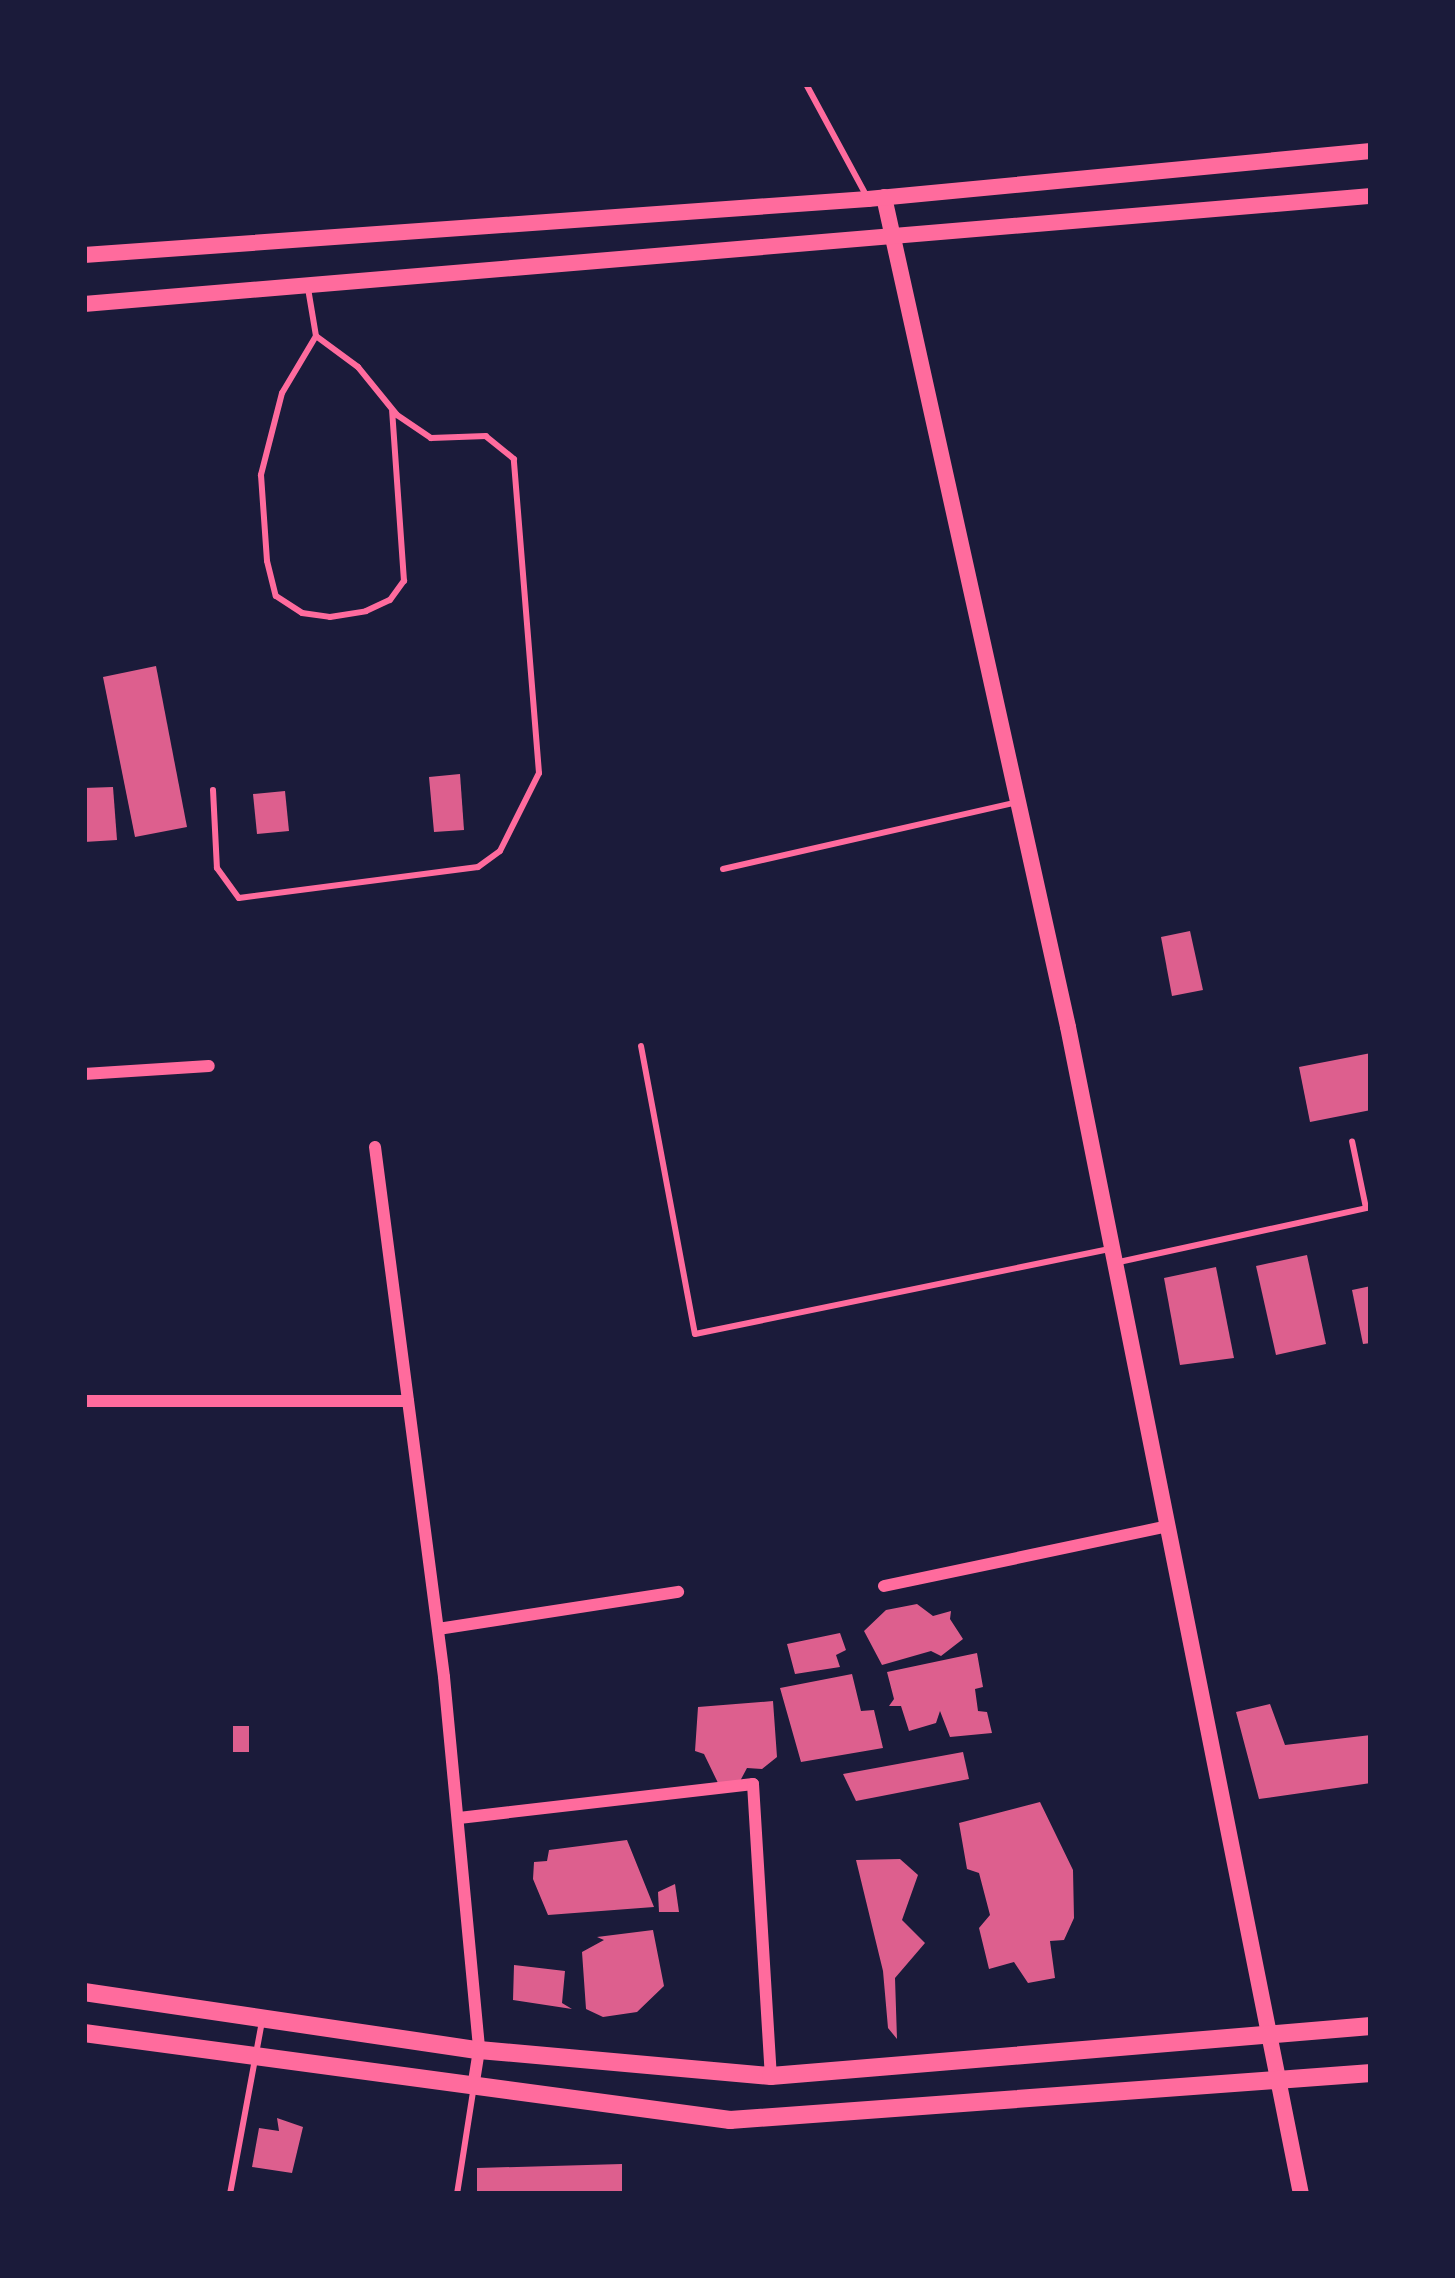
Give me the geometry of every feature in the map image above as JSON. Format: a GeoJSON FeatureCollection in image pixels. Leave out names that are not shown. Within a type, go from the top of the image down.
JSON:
{"type":"FeatureCollection","features":[{"type":"Feature","properties":{"kind":"main road"},"geometry":{"type":"LineString","coordinates":[[84,1992],[479,2050],[771,2076],[1371,2026]]}},
{"type":"Feature","properties":{"kind":"main road"},"geometry":{"type":"LineString","coordinates":[[84,2033],[255,2060],[730,2120],[1280,2084],[1371,2073]]}},
{"type":"Feature","properties":{"kind":"street"},"geometry":{"type":"LineString","coordinates":[[84,255],[876,198],[1371,151]]}},
{"type":"Feature","properties":{"kind":"street"},"geometry":{"type":"LineString","coordinates":[[84,304],[1371,196]]}},
{"type":"Feature","properties":{"kind":"street"},"geometry":{"type":"LineString","coordinates":[[876,198],[893,237],[1018,802],[1114,1256],[1301,2194]]}},
{"type":"Feature","properties":{"kind":"street"},"geometry":{"type":"LineString","coordinates":[[84,1074],[209,1066]]}},
{"type":"Feature","properties":{"kind":"street"},"geometry":{"type":"LineString","coordinates":[[375,1147],[459,1818],[479,2050],[473,2088]]}},
{"type":"Feature","properties":{"kind":"street"},"geometry":{"type":"LineString","coordinates":[[84,1401],[408,1401]]}},
{"type":"Feature","properties":{"kind":"street"},"geometry":{"type":"LineString","coordinates":[[884,1586],[1168,1526]]}},
{"type":"Feature","properties":{"kind":"street"},"geometry":{"type":"LineString","coordinates":[[438,1629],[678,1592]]}},
{"type":"Feature","properties":{"kind":"street"},"geometry":{"type":"LineString","coordinates":[[459,1818],[753,1784],[771,2076]]}},
{"type":"Feature","properties":{"kind":"lane"},"geometry":{"type":"LineString","coordinates":[[806,84],[876,198]]}},
{"type":"Feature","properties":{"kind":"lane"},"geometry":{"type":"LineString","coordinates":[[308,288],[316,336],[282,393],[261,476],[277,596],[302,613],[330,617],[366,610],[390,600],[404,581],[406,546],[392,409]]}},
{"type":"Feature","properties":{"kind":"lane"},"geometry":{"type":"LineString","coordinates":[[213,790],[217,868],[239,898],[478,867],[500,851],[539,773],[514,459],[486,436],[431,438],[392,409],[358,367],[316,336]]}},
{"type":"Feature","properties":{"kind":"lane"},"geometry":{"type":"LineString","coordinates":[[723,869],[1018,802]]}},
{"type":"Feature","properties":{"kind":"lane"},"geometry":{"type":"LineString","coordinates":[[640,1046],[695,1334],[1366,1208],[1352,1141]]}},
{"type":"Feature","properties":{"kind":"lane"},"geometry":{"type":"LineString","coordinates":[[230,2194],[262,2020]]}},
{"type":"Feature","properties":{"kind":"lane"},"geometry":{"type":"LineString","coordinates":[[457,2194],[473,2088]]}},
{"type":"Feature","properties":{"kind":"building"},"geometry":{"type":"Polygon","coordinates":[[[156,666],[187,827],[135,837],[103,677],[156,666]]]}},
{"type":"Feature","properties":{"kind":"building"},"geometry":{"type":"Polygon","coordinates":[[[460,774],[464,830],[434,832],[429,777],[460,774]]]}},
{"type":"Feature","properties":{"kind":"building"},"geometry":{"type":"Polygon","coordinates":[[[113,787],[117,840],[84,842],[84,788],[113,787]]]}},
{"type":"Feature","properties":{"kind":"building"},"geometry":{"type":"Polygon","coordinates":[[[285,791],[289,831],[257,834],[253,794],[285,791]]]}},
{"type":"Feature","properties":{"kind":"building"},"geometry":{"type":"Polygon","coordinates":[[[1190,931],[1203,990],[1172,996],[1161,937],[1190,931]]]}},
{"type":"Feature","properties":{"kind":"building"},"geometry":{"type":"Polygon","coordinates":[[[1371,1053],[1371,1110],[1310,1122],[1299,1067],[1371,1053]]]}},
{"type":"Feature","properties":{"kind":"building"},"geometry":{"type":"Polygon","coordinates":[[[1307,1255],[1326,1344],[1276,1355],[1256,1266],[1307,1255]]]}},
{"type":"Feature","properties":{"kind":"building"},"geometry":{"type":"Polygon","coordinates":[[[1216,1267],[1234,1358],[1180,1365],[1164,1278],[1216,1267]]]}},
{"type":"Feature","properties":{"kind":"building"},"geometry":{"type":"Polygon","coordinates":[[[1371,1286],[1371,1343],[1363,1344],[1352,1290],[1371,1286]]]}},
{"type":"Feature","properties":{"kind":"building"},"geometry":{"type":"Polygon","coordinates":[[[917,1604],[933,1616],[951,1611],[950,1619],[963,1639],[941,1656],[931,1651],[882,1665],[864,1631],[886,1610],[917,1604]]]}},
{"type":"Feature","properties":{"kind":"building"},"geometry":{"type":"Polygon","coordinates":[[[840,1633],[846,1650],[836,1655],[840,1667],[795,1674],[787,1644],[840,1633]]]}},
{"type":"Feature","properties":{"kind":"building"},"geometry":{"type":"Polygon","coordinates":[[[977,1653],[983,1687],[975,1689],[978,1711],[987,1712],[992,1733],[950,1737],[940,1711],[936,1723],[909,1731],[901,1706],[889,1706],[894,1699],[887,1672],[977,1653]]]}},
{"type":"Feature","properties":{"kind":"building"},"geometry":{"type":"Polygon","coordinates":[[[852,1674],[861,1711],[874,1710],[883,1748],[801,1762],[780,1688],[852,1674]]]}},
{"type":"Feature","properties":{"kind":"building"},"geometry":{"type":"Polygon","coordinates":[[[773,1701],[777,1757],[762,1769],[747,1768],[739,1783],[719,1785],[704,1754],[695,1751],[698,1707],[773,1701]]]}},
{"type":"Feature","properties":{"kind":"building"},"geometry":{"type":"Polygon","coordinates":[[[1270,1704],[1285,1745],[1371,1735],[1371,1783],[1259,1799],[1236,1712],[1270,1704]]]}},
{"type":"Feature","properties":{"kind":"building"},"geometry":{"type":"Polygon","coordinates":[[[233,1726],[249,1726],[249,1752],[233,1752],[233,1726]]]}},
{"type":"Feature","properties":{"kind":"building"},"geometry":{"type":"Polygon","coordinates":[[[963,1752],[969,1779],[856,1801],[843,1774],[963,1752]]]}},
{"type":"Feature","properties":{"kind":"building"},"geometry":{"type":"Polygon","coordinates":[[[1040,1802],[1073,1870],[1074,1918],[1064,1940],[1050,1941],[1055,1978],[1028,1983],[1014,1962],[989,1969],[979,1928],[990,1915],[979,1873],[967,1869],[959,1823],[1040,1802]]]}},
{"type":"Feature","properties":{"kind":"building"},"geometry":{"type":"Polygon","coordinates":[[[627,1840],[654,1907],[548,1915],[533,1879],[534,1862],[547,1861],[549,1850],[627,1840]]]}},
{"type":"Feature","properties":{"kind":"building"},"geometry":{"type":"Polygon","coordinates":[[[900,1859],[918,1875],[902,1920],[925,1943],[895,1978],[897,2039],[888,2028],[883,1971],[856,1860],[900,1859]]]}},
{"type":"Feature","properties":{"kind":"building"},"geometry":{"type":"Polygon","coordinates":[[[675,1884],[679,1912],[659,1912],[658,1892],[675,1884]]]}},
{"type":"Feature","properties":{"kind":"building"},"geometry":{"type":"Polygon","coordinates":[[[653,1930],[664,1986],[637,2012],[603,2017],[586,2009],[582,1952],[604,1940],[597,1937],[653,1930]]]}},
{"type":"Feature","properties":{"kind":"building"},"geometry":{"type":"Polygon","coordinates":[[[514,1965],[565,1971],[562,2003],[572,2009],[513,2000],[514,1965]]]}},
{"type":"Feature","properties":{"kind":"building"},"geometry":{"type":"Polygon","coordinates":[[[277,2118],[303,2127],[292,2173],[252,2167],[259,2128],[279,2131],[277,2118]]]}},
{"type":"Feature","properties":{"kind":"building"},"geometry":{"type":"Polygon","coordinates":[[[622,2164],[622,2194],[477,2194],[477,2168],[622,2164]]]}}]}
